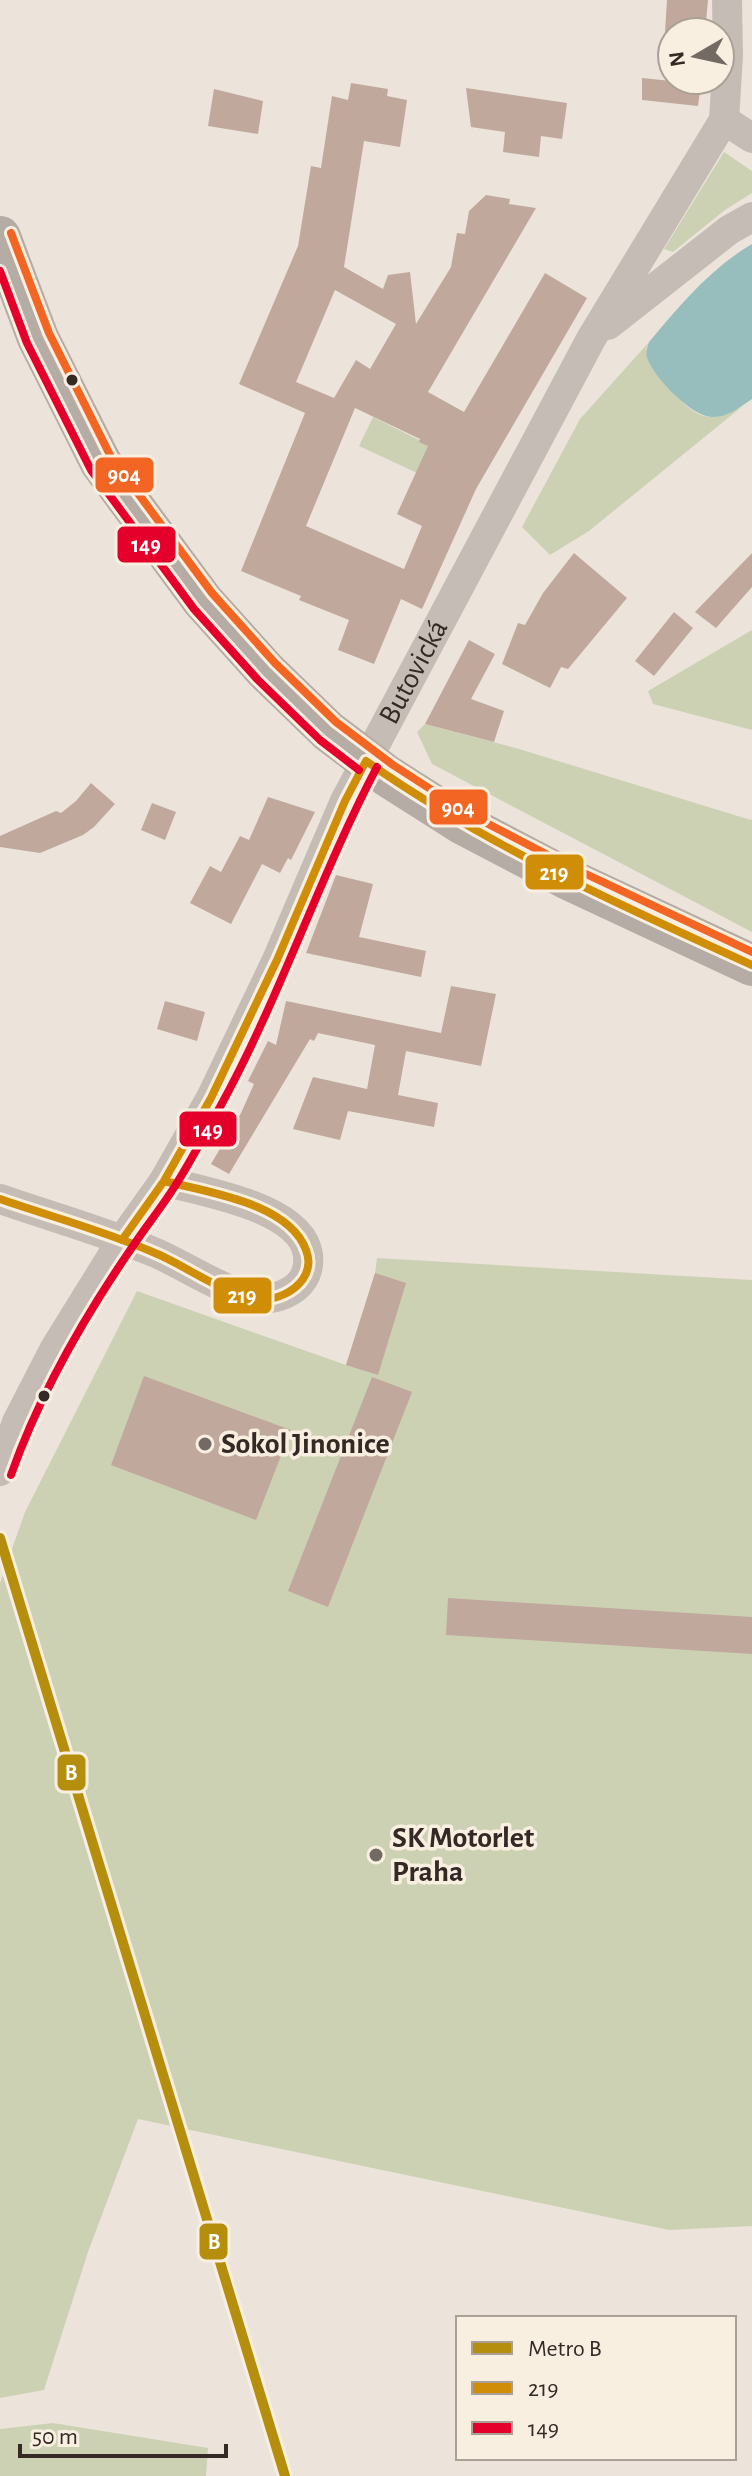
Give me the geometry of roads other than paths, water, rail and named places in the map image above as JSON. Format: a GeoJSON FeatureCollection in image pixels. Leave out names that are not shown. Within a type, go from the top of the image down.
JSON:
{"type":"FeatureCollection","features":[{"type":"Feature","properties":{"kind":"main road"},"geometry":{"type":"LineString","coordinates":[[0,237],[38,338],[101,463],[203,601],[266,671],[328,731],[419,798],[491,840],[580,885],[752,965]]}},
{"type":"Feature","properties":{"kind":"street","name":"Butovická"},"geometry":{"type":"LineString","coordinates":[[0,1471],[17,1422],[54,1350],[122,1240],[164,1181],[211,1098],[258,1001],[345,801],[591,339],[724,120],[727,0]]}},
{"type":"Feature","properties":{"kind":"street"},"geometry":{"type":"LineString","coordinates":[[724,120],[752,138]]}},
{"type":"Feature","properties":{"kind":"street","name":"Butovická"},"geometry":{"type":"LineString","coordinates":[[591,339],[729,230],[752,217]]}},
{"type":"Feature","properties":{"kind":"street"},"geometry":{"type":"LineString","coordinates":[[0,1199],[122,1240],[258,1299],[275,1298],[302,1281],[307,1269],[307,1247],[292,1226],[245,1204],[164,1181]]}},
{"type":"Feature","properties":{"kind":"water"},"geometry":{"type":"Polygon","coordinates":[[[752,244],[752,399],[723,416],[704,415],[685,404],[658,376],[647,357],[649,342],[696,288],[752,244]]]}},
{"type":"Feature","properties":{"kind":"metro line","name":"B"},"geometry":{"type":"LineString","coordinates":[[0,1538],[285,2476]]}},
{"type":"Feature","properties":{"kind":"place","name":"Sokol Jinonice"},"geometry":{"type":"Point","coordinates":[205,1444]}},
{"type":"Feature","properties":{"kind":"place","name":"SK Motorlet Praha"},"geometry":{"type":"Point","coordinates":[376,1855]}}]}
